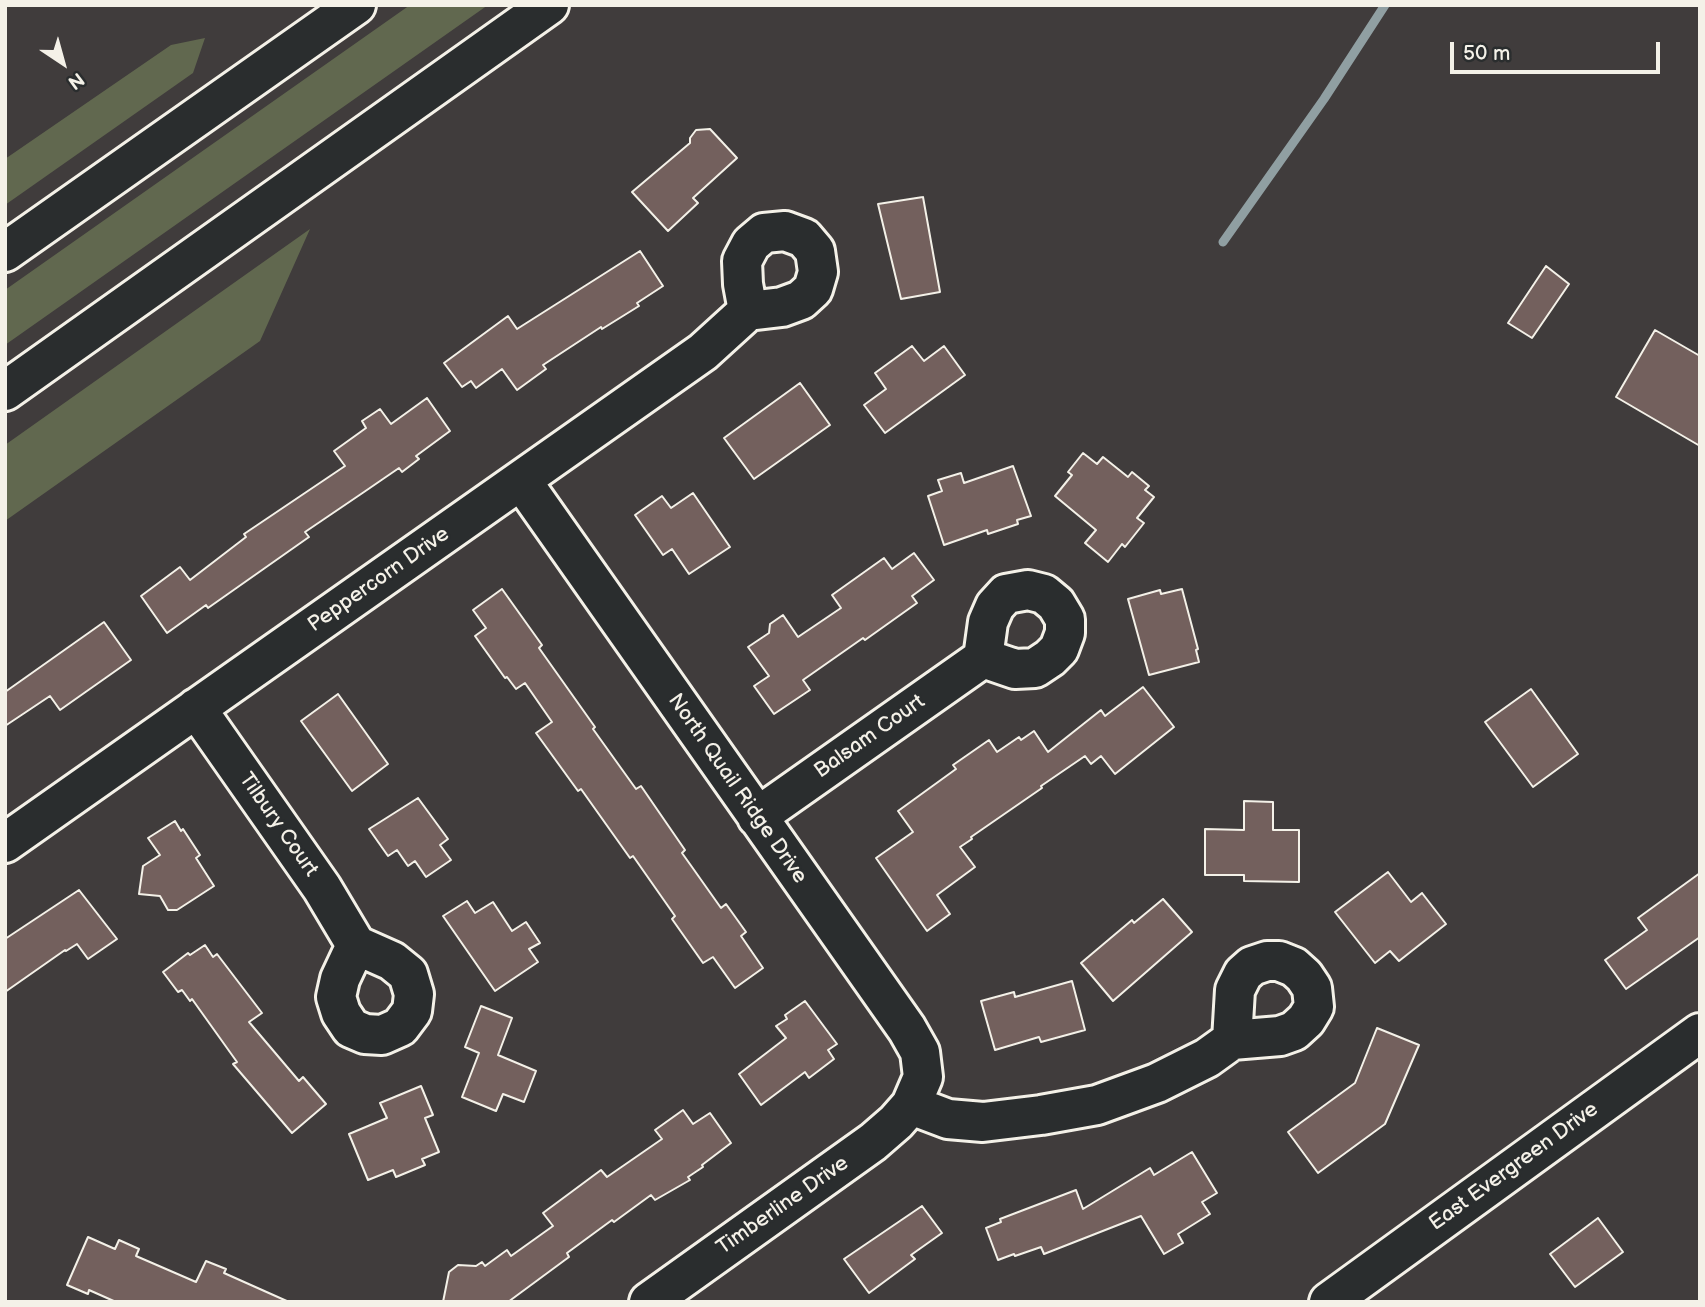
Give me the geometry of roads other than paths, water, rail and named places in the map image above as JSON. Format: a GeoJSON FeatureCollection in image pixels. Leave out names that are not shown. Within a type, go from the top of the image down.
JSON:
{"type":"FeatureCollection","features":[{"type":"Feature","properties":{"kind":"main road"},"geometry":{"type":"LineString","coordinates":[[5,252],[356,5]]}},
{"type":"Feature","properties":{"kind":"main road"},"geometry":{"type":"LineString","coordinates":[[5,390],[549,5]]}},
{"type":"Feature","properties":{"kind":"main road","name":"Peppercorn Drive"},"geometry":{"type":"LineString","coordinates":[[5,843],[703,352],[748,312]]}},
{"type":"Feature","properties":{"kind":"main road","name":"North Quail Ridge Drive"},"geometry":{"type":"LineString","coordinates":[[521,480],[907,1029],[920,1052],[923,1077],[911,1105]]}},
{"type":"Feature","properties":{"kind":"main road","name":"Balsam Court"},"geometry":{"type":"LineString","coordinates":[[757,817],[983,658]]}},
{"type":"Feature","properties":{"kind":"main road","name":"Tilbury Court"},"geometry":{"type":"LineString","coordinates":[[196,708],[322,888],[356,945]]}},
{"type":"Feature","properties":{"kind":"main road","name":"East Evergreen Drive"},"geometry":{"type":"LineString","coordinates":[[1329,1302],[1700,1033]]}},
{"type":"Feature","properties":{"kind":"main road"},"geometry":{"type":"LineString","coordinates":[[911,1105],[948,1119],[983,1122],[1097,1105],[1157,1083],[1207,1058],[1232,1040]]}},
{"type":"Feature","properties":{"kind":"main road","name":"Timberline Drive"},"geometry":{"type":"LineString","coordinates":[[649,1302],[873,1142],[911,1105]]}},
{"type":"Feature","properties":{"kind":"waterway"},"geometry":{"type":"LineString","coordinates":[[1223,242],[1324,99],[1385,5]]}}]}
